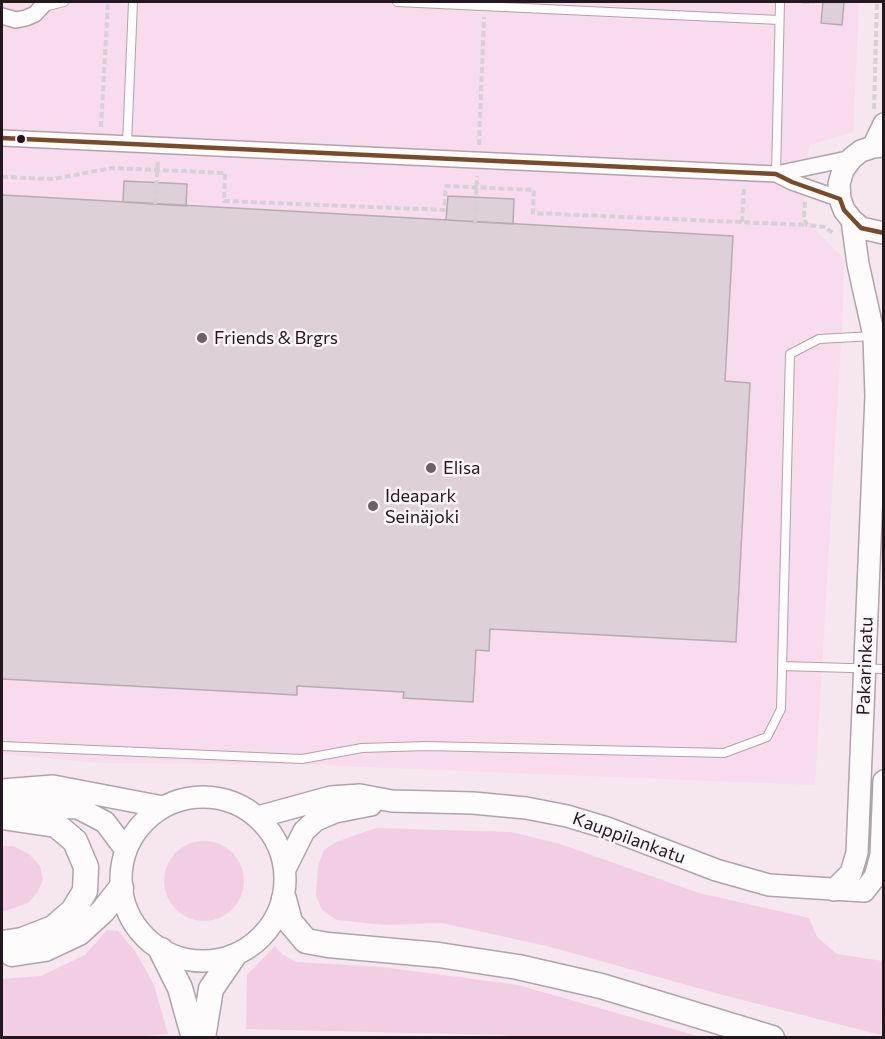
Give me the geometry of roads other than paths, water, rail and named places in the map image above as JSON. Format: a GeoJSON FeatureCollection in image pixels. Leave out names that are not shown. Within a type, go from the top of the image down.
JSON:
{"type":"FeatureCollection","features":[{"type":"Feature","properties":{"kind":"main road"},"geometry":{"type":"LineString","coordinates":[[2,817],[56,825],[75,842],[86,867],[85,891],[73,911],[53,928],[22,940],[2,943]]}},
{"type":"Feature","properties":{"kind":"main road"},"geometry":{"type":"LineString","coordinates":[[2,956],[45,949],[79,933],[103,911],[121,888]]}},
{"type":"Feature","properties":{"kind":"main road"},"geometry":{"type":"LineString","coordinates":[[284,899],[290,922],[306,941],[439,955],[518,967],[600,986],[772,1038]]}},
{"type":"Feature","properties":{"kind":"main road"},"geometry":{"type":"LineString","coordinates":[[161,950],[180,987],[195,1038]]}},
{"type":"Feature","properties":{"kind":"main road"},"geometry":{"type":"LineString","coordinates":[[203,1038],[211,989],[232,957]]}},
{"type":"Feature","properties":{"kind":"street"},"geometry":{"type":"LineString","coordinates":[[2,16],[16,20],[26,18],[35,14],[44,4]]}},
{"type":"Feature","properties":{"kind":"street"},"geometry":{"type":"LineString","coordinates":[[884,124],[878,146],[861,151],[852,158],[843,170],[839,184],[840,199],[844,210],[852,220],[861,228],[884,233]]}},
{"type":"Feature","properties":{"kind":"street"},"geometry":{"type":"LineString","coordinates":[[2,138],[776,174],[852,158]]}},
{"type":"Feature","properties":{"kind":"street"},"geometry":{"type":"LineString","coordinates":[[776,174],[840,199]]}},
{"type":"Feature","properties":{"kind":"street","name":"Pakarinkatu"},"geometry":{"type":"LineString","coordinates":[[834,890],[851,873],[857,853],[874,669],[876,396],[873,336],[858,264],[852,220]]}},
{"type":"Feature","properties":{"kind":"street","name":"Kauppilankatu"},"geometry":{"type":"LineString","coordinates":[[258,817],[331,797],[360,795],[392,801],[473,803],[526,808],[607,828],[716,870],[769,885],[864,891],[874,877],[881,855],[884,781]]}},
{"type":"Feature","properties":{"kind":"street"},"geometry":{"type":"LineString","coordinates":[[2,790],[53,786],[163,807]]}},
{"type":"Feature","properties":{"kind":"street"},"geometry":{"type":"LineString","coordinates":[[196,797],[229,801],[258,817],[275,838],[286,867],[284,899],[265,934],[232,957],[208,962],[184,960],[161,950],[146,939],[133,924],[125,906],[121,888],[126,850],[141,825],[163,807],[196,797]]}},
{"type":"Feature","properties":{"kind":"street","name":"Kauppilankatu"},"geometry":{"type":"LineString","coordinates":[[286,867],[304,831],[316,820],[335,812],[392,801]]}},
{"type":"Feature","properties":{"kind":"street"},"geometry":{"type":"LineString","coordinates":[[2,808],[20,806],[78,808],[105,822],[126,850]]}},
{"type":"Feature","properties":{"kind":"lane"},"geometry":{"type":"LineString","coordinates":[[44,4],[64,2]]}},
{"type":"Feature","properties":{"kind":"lane"},"geometry":{"type":"LineString","coordinates":[[127,144],[133,2]]}},
{"type":"Feature","properties":{"kind":"lane"},"geometry":{"type":"LineString","coordinates":[[397,2],[779,20]]}},
{"type":"Feature","properties":{"kind":"lane"},"geometry":{"type":"LineString","coordinates":[[776,174],[780,2]]}},
{"type":"Feature","properties":{"kind":"lane"},"geometry":{"type":"LineString","coordinates":[[2,746],[302,759],[362,748],[426,746],[724,753],[767,737],[781,709],[790,354],[819,339],[873,336]]}},
{"type":"Feature","properties":{"kind":"lane"},"geometry":{"type":"LineString","coordinates":[[782,666],[874,669]]}},
{"type":"Feature","properties":{"kind":"place","name":"Friends & Brgrs"},"geometry":{"type":"Point","coordinates":[202,338]}},
{"type":"Feature","properties":{"kind":"place","name":"Elisa"},"geometry":{"type":"Point","coordinates":[431,468]}},
{"type":"Feature","properties":{"kind":"place","name":"Ideapark Seinäjoki"},"geometry":{"type":"Point","coordinates":[373,506]}}]}
